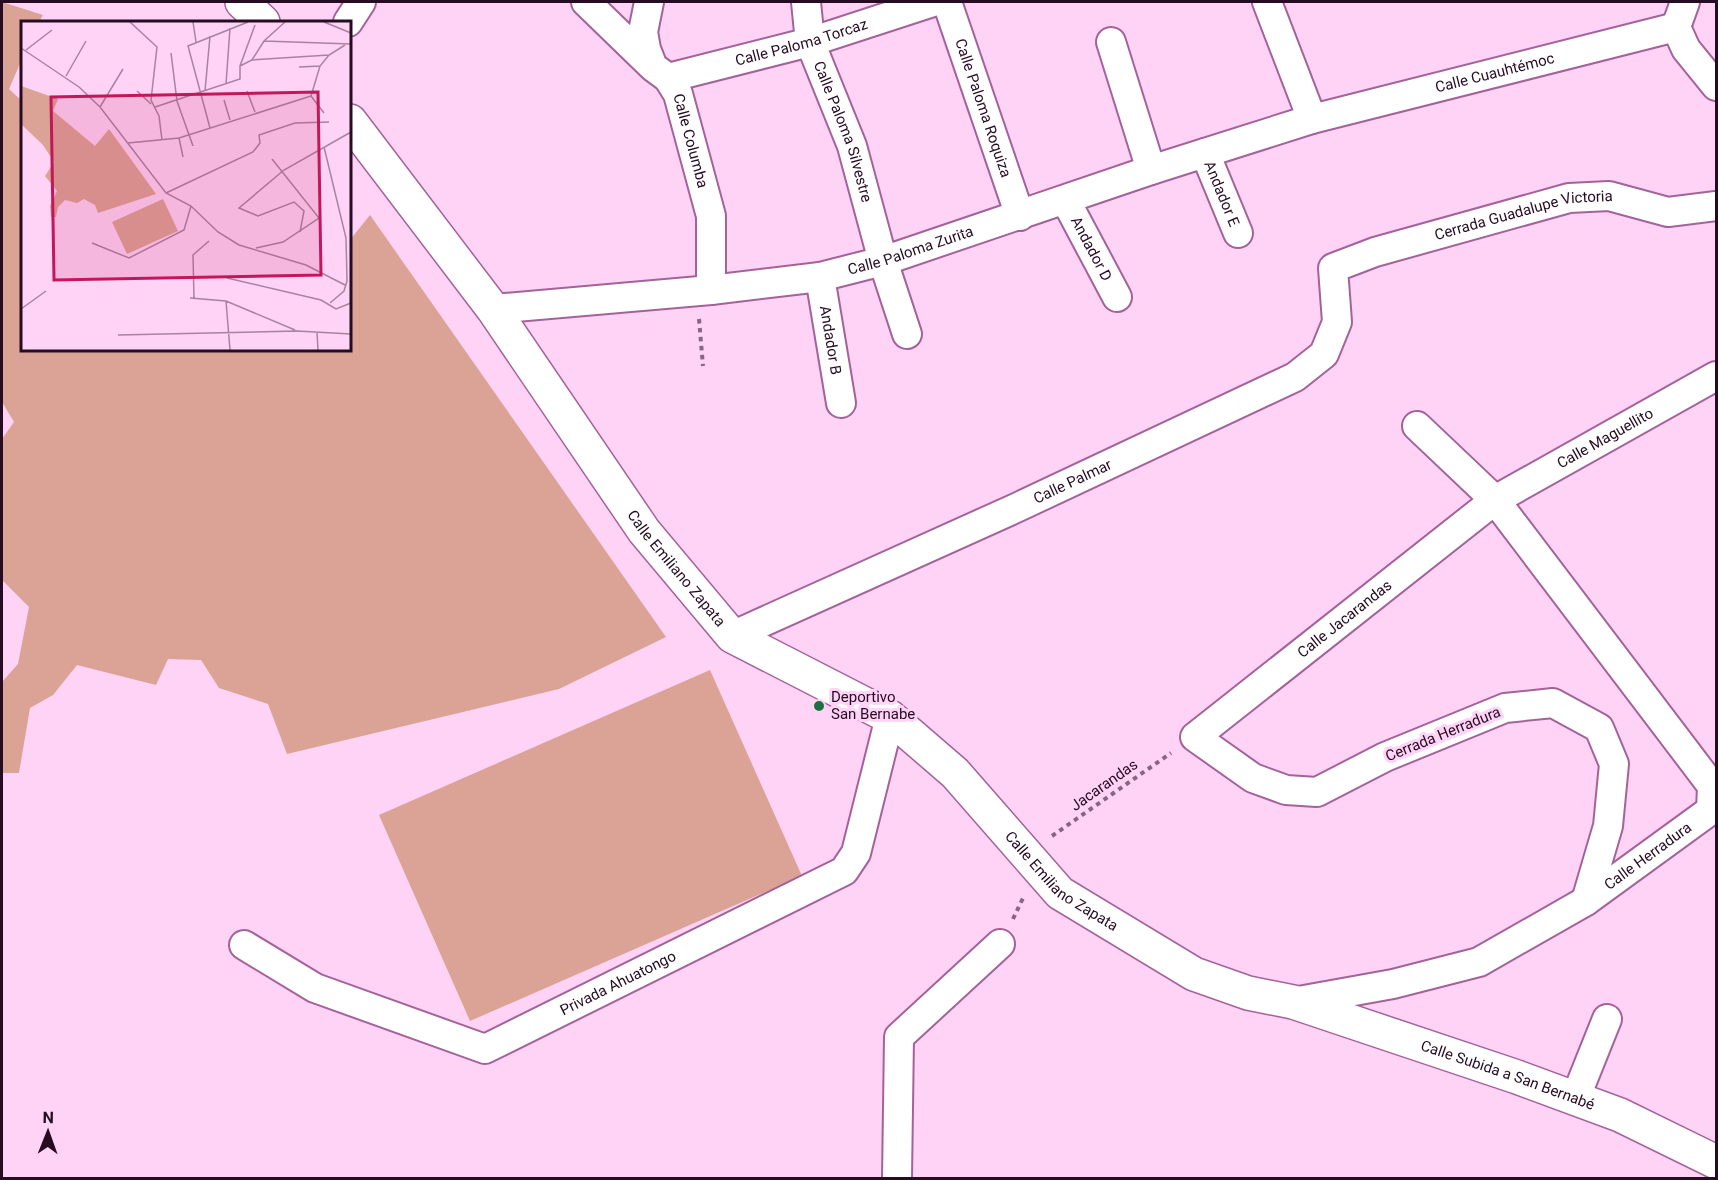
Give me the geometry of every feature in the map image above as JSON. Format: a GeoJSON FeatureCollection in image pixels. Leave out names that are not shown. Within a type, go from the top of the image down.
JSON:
{"type":"FeatureCollection","features":[{"type":"Feature","properties":{"kind":"street"},"geometry":{"type":"LineString","coordinates":[[242,2],[262,21]]}},
{"type":"Feature","properties":{"kind":"street"},"geometry":{"type":"LineString","coordinates":[[349,21],[361,2]]}},
{"type":"Feature","properties":{"kind":"street"},"geometry":{"type":"LineString","coordinates":[[586,2],[660,72]]}},
{"type":"Feature","properties":{"kind":"street","name":"Calle Columba"},"geometry":{"type":"LineString","coordinates":[[649,2],[643,32],[660,72],[678,94],[711,216],[704,291]]}},
{"type":"Feature","properties":{"kind":"street","name":"Calle Paloma Silvestre"},"geometry":{"type":"LineString","coordinates":[[806,2],[810,42],[852,146],[883,261],[907,334]]}},
{"type":"Feature","properties":{"kind":"street","name":"Calle Paloma Torcaz"},"geometry":{"type":"LineString","coordinates":[[660,72],[810,42],[933,2]]}},
{"type":"Feature","properties":{"kind":"street","name":"Calle Paloma Roquiza"},"geometry":{"type":"LineString","coordinates":[[947,2],[1020,216]]}},
{"type":"Feature","properties":{"kind":"street"},"geometry":{"type":"LineString","coordinates":[[1268,2],[1312,119]]}},
{"type":"Feature","properties":{"kind":"street"},"geometry":{"type":"LineString","coordinates":[[1681,14],[1686,48],[1716,87]]}},
{"type":"Feature","properties":{"kind":"street","name":"Calle Cuauhtémoc"},"geometry":{"type":"LineString","coordinates":[[1312,119],[1681,14]]}},
{"type":"Feature","properties":{"kind":"street"},"geometry":{"type":"LineString","coordinates":[[1111,42],[1151,170]]}},
{"type":"Feature","properties":{"kind":"street","name":"Calle Paloma Zurita"},"geometry":{"type":"LineString","coordinates":[[493,309],[704,291],[820,277],[883,261],[1151,170],[1312,119]]}},
{"type":"Feature","properties":{"kind":"street","name":"Calle Emiliano Zapata"},"geometry":{"type":"LineString","coordinates":[[351,122],[493,309],[644,531],[732,636],[890,717],[955,773],[1060,893],[1194,974],[1248,993],[1293,1002]]}},
{"type":"Feature","properties":{"kind":"street","name":"Andador E"},"geometry":{"type":"LineString","coordinates":[[1204,153],[1238,233]]}},
{"type":"Feature","properties":{"kind":"street","name":"Cerrada Guadalupe Victoria"},"geometry":{"type":"LineString","coordinates":[[1333,268],[1375,252],[1569,198],[1609,196],[1668,212],[1716,206]]}},
{"type":"Feature","properties":{"kind":"street","name":"Andador D"},"geometry":{"type":"LineString","coordinates":[[1065,201],[1118,297]]}},
{"type":"Feature","properties":{"kind":"street","name":"Calle Palmar"},"geometry":{"type":"LineString","coordinates":[[732,636],[1016,508],[1295,376],[1324,354],[1337,322],[1333,268]]}},
{"type":"Feature","properties":{"kind":"street","name":"Andador B"},"geometry":{"type":"LineString","coordinates":[[820,277],[841,404]]}},
{"type":"Feature","properties":{"kind":"street","name":"Calle Maguellito"},"geometry":{"type":"LineString","coordinates":[[1495,500],[1716,376]]}},
{"type":"Feature","properties":{"kind":"street"},"geometry":{"type":"LineString","coordinates":[[1417,426],[1495,500]]}},
{"type":"Feature","properties":{"kind":"street","name":"Calle Jacarandas"},"geometry":{"type":"LineString","coordinates":[[1195,737],[1495,500]]}},
{"type":"Feature","properties":{"kind":"street","name":"Calle Herradura"},"geometry":{"type":"LineString","coordinates":[[1293,1002],[1393,984],[1479,962],[1586,902],[1711,810],[1712,786],[1495,500]]}},
{"type":"Feature","properties":{"kind":"street","name":"Cerrada Herradura"},"geometry":{"type":"LineString","coordinates":[[1195,737],[1253,778],[1286,790],[1317,792],[1385,757],[1505,708],[1553,703],[1599,728],[1614,764],[1608,826],[1586,902]]}},
{"type":"Feature","properties":{"kind":"street","name":"Privada Ahuatongo"},"geometry":{"type":"LineString","coordinates":[[244,945],[315,988],[485,1049],[844,871],[856,853],[890,717]]}},
{"type":"Feature","properties":{"kind":"street"},"geometry":{"type":"LineString","coordinates":[[897,1179],[899,1037],[1000,944]]}},
{"type":"Feature","properties":{"kind":"street","name":"Calle Subida a San Bernabé"},"geometry":{"type":"LineString","coordinates":[[1293,1002],[1620,1115],[1716,1162]]}},
{"type":"Feature","properties":{"kind":"street"},"geometry":{"type":"LineString","coordinates":[[1575,1099],[1607,1019]]}},
{"type":"Feature","properties":{"kind":"path"},"geometry":{"type":"LineString","coordinates":[[703,366],[704,291]]}},
{"type":"Feature","properties":{"kind":"path","name":"Jacarandas"},"geometry":{"type":"LineString","coordinates":[[1033,860],[1195,737]]}},
{"type":"Feature","properties":{"kind":"path"},"geometry":{"type":"LineString","coordinates":[[1000,944],[1033,860]]}},
{"type":"Feature","properties":{"kind":"shaded area"},"geometry":{"type":"Polygon","coordinates":[[[2,2],[43,15],[40,21],[21,21],[21,61],[9,89],[21,100],[21,351],[351,351],[351,239],[370,215],[666,637],[559,689],[287,754],[268,704],[219,688],[201,660],[168,659],[156,685],[77,665],[53,695],[30,708],[19,773],[2,773],[2,682],[18,664],[29,607],[2,580],[2,439],[14,422],[2,402],[2,2]]]}},
{"type":"Feature","properties":{"kind":"shaded area"},"geometry":{"type":"Polygon","coordinates":[[[710,670],[802,876],[470,1021],[379,815],[710,670]]]}},
{"type":"Feature","properties":{"kind":"place","name":"Deportivo San Bernabe"},"geometry":{"type":"Point","coordinates":[819,706]}}]}
